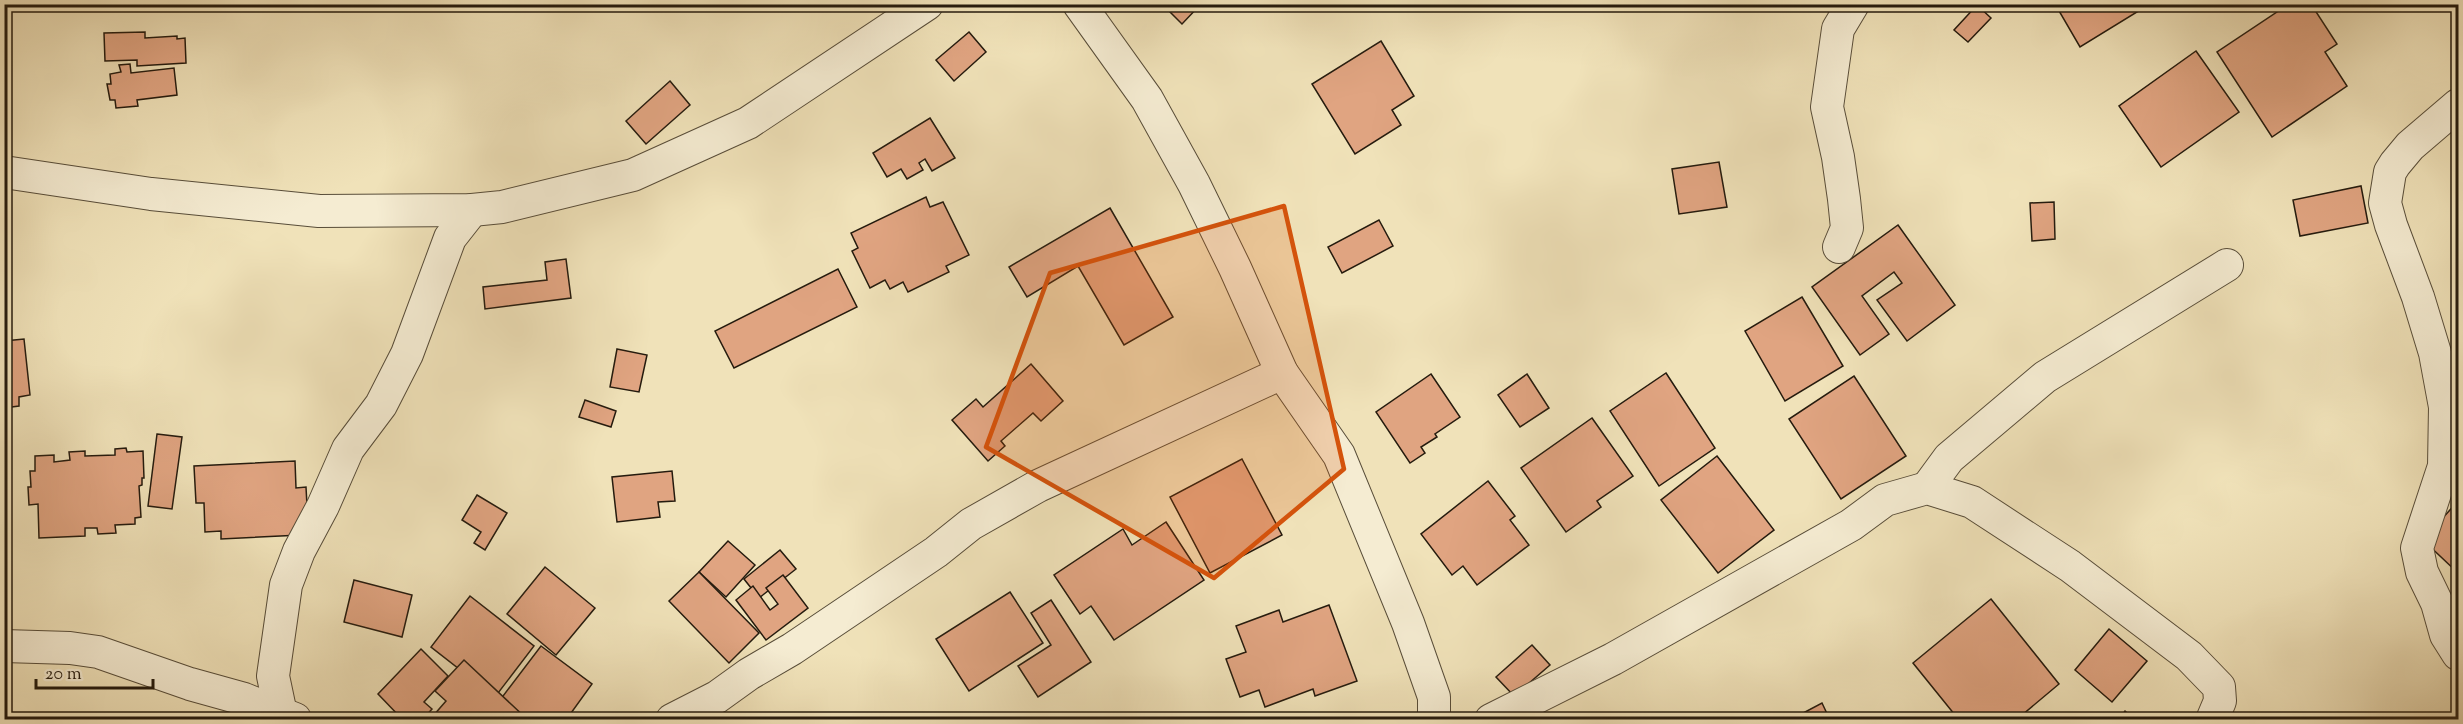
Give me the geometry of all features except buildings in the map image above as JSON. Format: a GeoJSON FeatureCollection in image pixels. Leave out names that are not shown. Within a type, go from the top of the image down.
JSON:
{"type":"FeatureCollection","features":[{"type":"Feature","properties":{"kind":"street"},"geometry":{"type":"LineString","coordinates":[[4,172],[151,194],[319,211],[472,210],[502,207],[633,175],[748,123],[927,4]]}},
{"type":"Feature","properties":{"kind":"street"},"geometry":{"type":"LineString","coordinates":[[1078,4],[1147,99],[1194,184],[1282,373],[1339,455],[1408,623],[1434,697],[1434,720]]}},
{"type":"Feature","properties":{"kind":"street"},"geometry":{"type":"LineString","coordinates":[[1839,247],[1846,228],[1845,208],[1838,157],[1827,107],[1838,29],[1853,4]]}},
{"type":"Feature","properties":{"kind":"street"},"geometry":{"type":"LineString","coordinates":[[2458,105],[2410,146],[2395,164],[2390,172],[2385,203],[2435,353],[2445,407],[2444,466],[2420,533],[2417,548],[2422,572],[2437,603],[2446,635],[2458,654]]}},
{"type":"Feature","properties":{"kind":"street"},"geometry":{"type":"LineString","coordinates":[[289,717],[273,676],[286,585],[299,551],[323,506],[348,449],[381,405],[407,354],[450,238],[472,210]]}},
{"type":"Feature","properties":{"kind":"street"},"geometry":{"type":"LineString","coordinates":[[1927,488],[1949,458],[2045,377],[2228,265]]}},
{"type":"Feature","properties":{"kind":"street"},"geometry":{"type":"LineString","coordinates":[[672,720],[717,708],[748,674],[792,649],[926,558],[971,524],[1038,486],[1282,373]]}},
{"type":"Feature","properties":{"kind":"street"},"geometry":{"type":"LineString","coordinates":[[1491,720],[1613,659],[1851,525],[1885,500],[1927,488],[1972,502],[2070,566],[2189,656],[2219,687],[2220,701],[2212,720]]}},
{"type":"Feature","properties":{"kind":"street"},"geometry":{"type":"LineString","coordinates":[[4,646],[70,648],[98,652],[122,658],[190,684],[244,699],[289,717]]}},
{"type":"Feature","properties":{"kind":"highlighted area"},"geometry":{"type":"Polygon","coordinates":[[[1284,206],[1344,469],[1214,578],[986,447],[1050,273],[1284,206]]]}}]}
